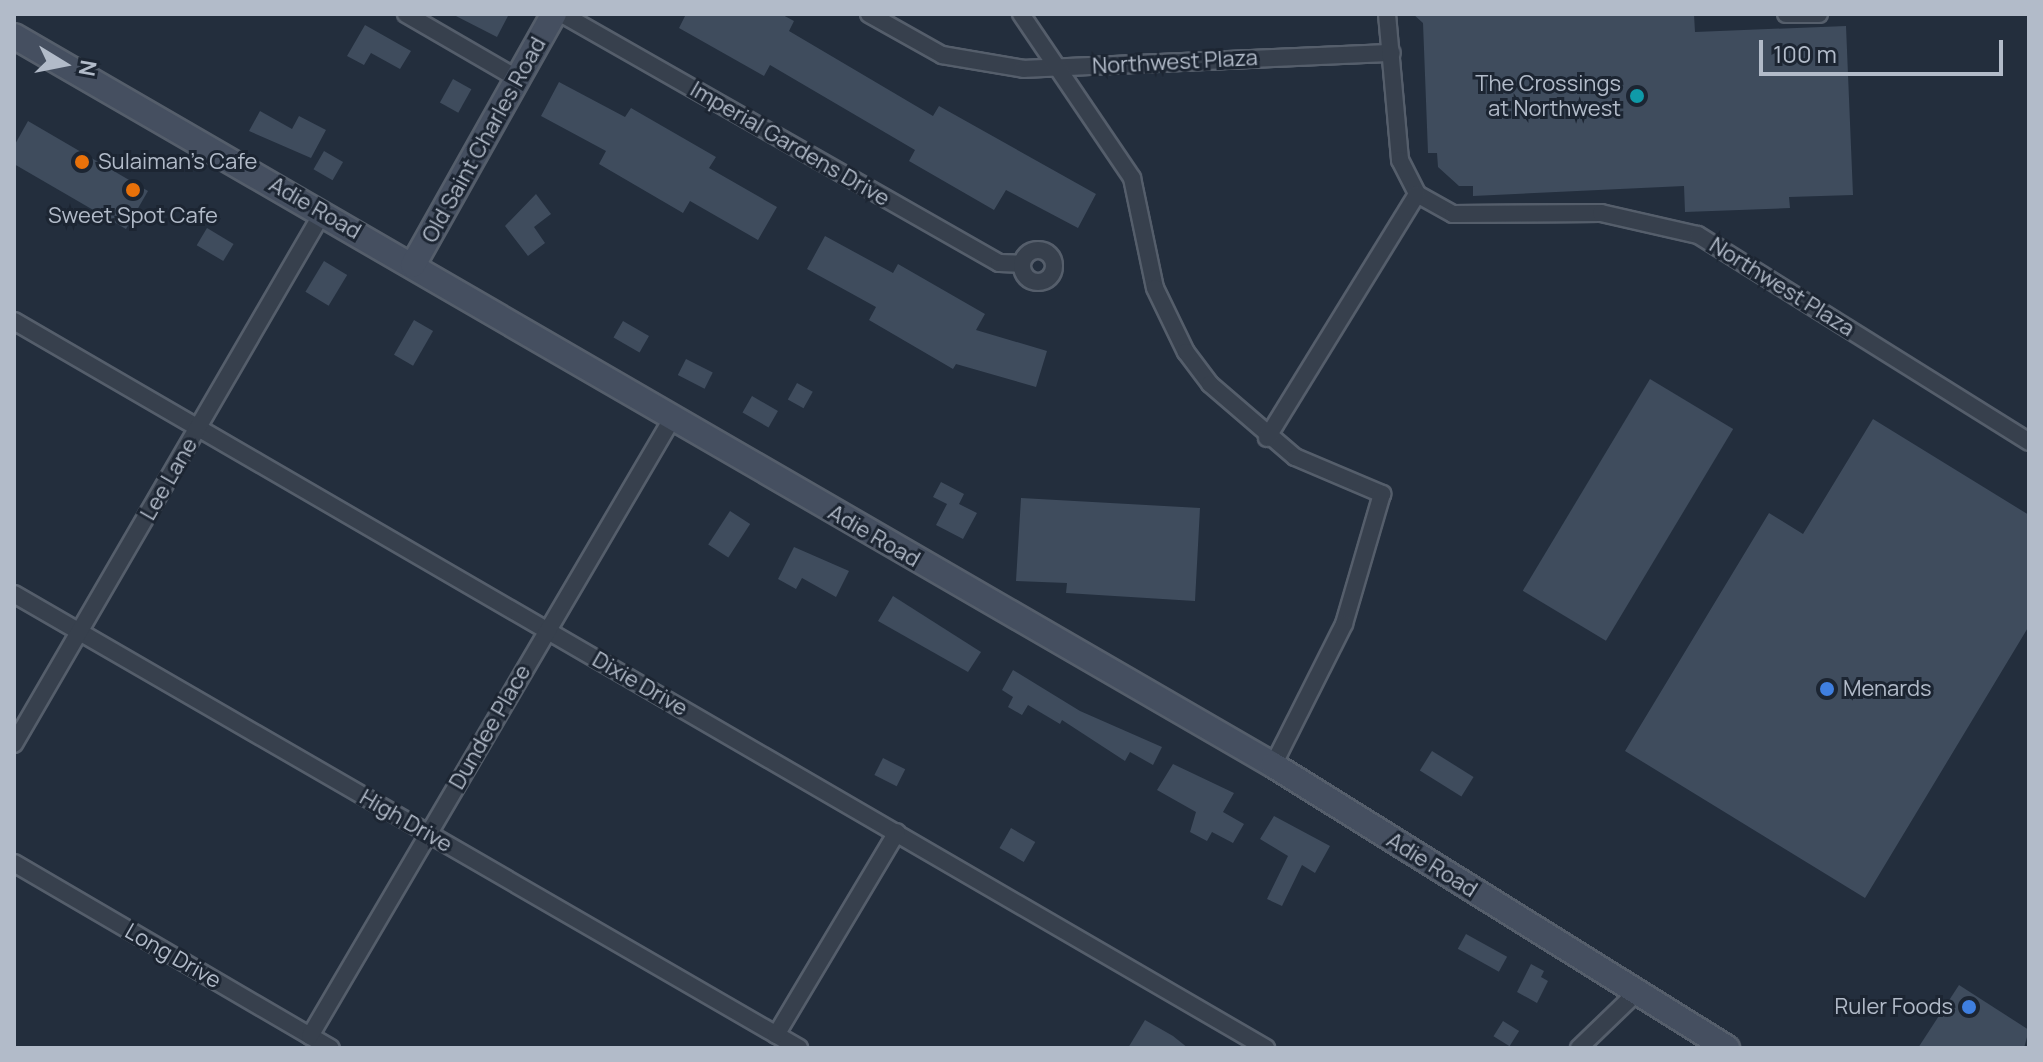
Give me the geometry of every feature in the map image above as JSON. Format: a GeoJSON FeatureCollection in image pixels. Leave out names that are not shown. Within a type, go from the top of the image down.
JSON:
{"type":"FeatureCollection","features":[{"type":"Feature","properties":{"kind":"street"},"geometry":{"type":"LineString","coordinates":[[406,14],[518,79]]}},
{"type":"Feature","properties":{"kind":"street","name":"Old Saint Charles Road"},"geometry":{"type":"LineString","coordinates":[[413,265],[554,14]]}},
{"type":"Feature","properties":{"kind":"street","name":"Imperial Gardens Drive"},"geometry":{"type":"LineString","coordinates":[[562,14],[999,263],[1022,264]]}},
{"type":"Feature","properties":{"kind":"street","name":"Northwest Plaza"},"geometry":{"type":"LineString","coordinates":[[869,14],[942,55],[981,65],[1053,68],[1392,53]]}},
{"type":"Feature","properties":{"kind":"street","name":"Northwest Plaza"},"geometry":{"type":"LineString","coordinates":[[1021,14],[1053,68],[1132,178],[1155,288],[1186,352],[1227,403],[1267,438],[1319,471],[1382,494],[1344,624],[1273,765]]}},
{"type":"Feature","properties":{"kind":"street"},"geometry":{"type":"LineString","coordinates":[[1267,438],[1417,194],[1400,160],[1387,14]]}},
{"type":"Feature","properties":{"kind":"street"},"geometry":{"type":"LineString","coordinates":[[1786,14],[1819,14]]}},
{"type":"Feature","properties":{"kind":"street","name":"Adie Road"},"geometry":{"type":"LineString","coordinates":[[14,36],[323,212],[672,419],[1273,765],[1727,1048]]}},
{"type":"Feature","properties":{"kind":"street","name":"Northwest Plaza"},"geometry":{"type":"LineString","coordinates":[[1417,194],[1453,214],[1601,213],[1698,235],[2029,442]]}},
{"type":"Feature","properties":{"kind":"street","name":"Lee Lane"},"geometry":{"type":"LineString","coordinates":[[14,744],[323,212]]}},
{"type":"Feature","properties":{"kind":"street","name":"Dixie Drive"},"geometry":{"type":"LineString","coordinates":[[14,321],[1266,1048]]}},
{"type":"Feature","properties":{"kind":"street","name":"Dundee Place"},"geometry":{"type":"LineString","coordinates":[[310,1036],[672,419]]}},
{"type":"Feature","properties":{"kind":"street","name":"High Drive"},"geometry":{"type":"LineString","coordinates":[[14,594],[799,1048]]}},
{"type":"Feature","properties":{"kind":"street"},"geometry":{"type":"LineString","coordinates":[[776,1035],[897,832]]}},
{"type":"Feature","properties":{"kind":"street","name":"Long Drive"},"geometry":{"type":"LineString","coordinates":[[14,863],[331,1048]]}},
{"type":"Feature","properties":{"kind":"street"},"geometry":{"type":"LineString","coordinates":[[1579,1048],[1637,992]]}},
{"type":"Feature","properties":{"kind":"building"},"geometry":{"type":"Polygon","coordinates":[[[452,14],[509,14],[497,37],[452,14]]]}},
{"type":"Feature","properties":{"kind":"building"},"geometry":{"type":"Polygon","coordinates":[[[686,14],[781,14],[794,21],[789,31],[933,116],[939,106],[1096,194],[1078,228],[1006,190],[994,210],[909,161],[915,150],[770,65],[764,76],[679,28],[686,14]]]}},
{"type":"Feature","properties":{"kind":"building","name":"The Crossings at Northwest"},"geometry":{"type":"Polygon","coordinates":[[[1413,14],[1694,14],[1695,32],[1846,26],[1853,195],[1789,197],[1790,208],[1685,212],[1684,186],[1473,196],[1473,186],[1459,186],[1438,167],[1437,153],[1428,153],[1423,23],[1413,14]]]}},
{"type":"Feature","properties":{"kind":"building"},"geometry":{"type":"Polygon","coordinates":[[[365,25],[411,51],[400,69],[371,53],[364,65],[347,56],[365,25]]]}},
{"type":"Feature","properties":{"kind":"building"},"geometry":{"type":"Polygon","coordinates":[[[453,79],[471,89],[458,113],[440,103],[453,79]]]}},
{"type":"Feature","properties":{"kind":"building"},"geometry":{"type":"Polygon","coordinates":[[[559,82],[625,117],[631,108],[716,157],[709,168],[777,207],[758,240],[690,201],[683,213],[599,164],[606,151],[541,116],[559,82]]]}},
{"type":"Feature","properties":{"kind":"building"},"geometry":{"type":"Polygon","coordinates":[[[260,111],[292,129],[299,116],[326,130],[311,158],[249,131],[260,111]]]}},
{"type":"Feature","properties":{"kind":"building"},"geometry":{"type":"Polygon","coordinates":[[[28,121],[148,191],[126,229],[14,164],[14,146],[28,121]]]}},
{"type":"Feature","properties":{"kind":"building"},"geometry":{"type":"Polygon","coordinates":[[[324,151],[343,162],[333,180],[314,169],[324,151]]]}},
{"type":"Feature","properties":{"kind":"building"},"geometry":{"type":"Polygon","coordinates":[[[536,194],[551,214],[534,227],[545,243],[528,256],[505,226],[536,194]]]}},
{"type":"Feature","properties":{"kind":"building"},"geometry":{"type":"Polygon","coordinates":[[[207,228],[234,244],[223,261],[197,245],[207,228]]]}},
{"type":"Feature","properties":{"kind":"building"},"geometry":{"type":"Polygon","coordinates":[[[825,236],[893,273],[898,264],[985,314],[976,330],[1047,351],[1036,387],[956,364],[953,369],[869,320],[876,307],[807,269],[825,236]]]}},
{"type":"Feature","properties":{"kind":"building"},"geometry":{"type":"Polygon","coordinates":[[[324,261],[347,275],[329,306],[305,292],[324,261]]]}},
{"type":"Feature","properties":{"kind":"building"},"geometry":{"type":"Polygon","coordinates":[[[414,320],[433,331],[413,366],[394,355],[414,320]]]}},
{"type":"Feature","properties":{"kind":"building"},"geometry":{"type":"Polygon","coordinates":[[[623,321],[649,336],[639,352],[614,337],[623,321]]]}},
{"type":"Feature","properties":{"kind":"building"},"geometry":{"type":"Polygon","coordinates":[[[686,359],[713,373],[705,389],[678,375],[686,359]]]}},
{"type":"Feature","properties":{"kind":"building"},"geometry":{"type":"Polygon","coordinates":[[[1650,379],[1733,429],[1606,641],[1523,591],[1650,379]]]}},
{"type":"Feature","properties":{"kind":"building"},"geometry":{"type":"Polygon","coordinates":[[[797,383],[813,392],[804,408],[788,400],[797,383]]]}},
{"type":"Feature","properties":{"kind":"building"},"geometry":{"type":"Polygon","coordinates":[[[752,396],[778,411],[768,427],[742,412],[752,396]]]}},
{"type":"Feature","properties":{"kind":"building","name":"Menards"},"geometry":{"type":"Polygon","coordinates":[[[1873,419],[2029,515],[2029,626],[1865,898],[1625,751],[1769,513],[1803,534],[1873,419]]]}},
{"type":"Feature","properties":{"kind":"building"},"geometry":{"type":"Polygon","coordinates":[[[941,482],[964,494],[959,504],[977,513],[963,539],[936,525],[947,504],[933,497],[941,482]]]}},
{"type":"Feature","properties":{"kind":"building"},"geometry":{"type":"Polygon","coordinates":[[[1021,498],[1200,508],[1195,601],[1066,593],[1067,583],[1016,581],[1021,498]]]}},
{"type":"Feature","properties":{"kind":"building"},"geometry":{"type":"Polygon","coordinates":[[[730,511],[750,524],[728,558],[708,545],[730,511]]]}},
{"type":"Feature","properties":{"kind":"building"},"geometry":{"type":"Polygon","coordinates":[[[794,547],[849,571],[836,597],[802,578],[796,589],[778,579],[794,547]]]}},
{"type":"Feature","properties":{"kind":"building"},"geometry":{"type":"Polygon","coordinates":[[[893,596],[981,652],[968,672],[878,621],[893,596]]]}},
{"type":"Feature","properties":{"kind":"building"},"geometry":{"type":"Polygon","coordinates":[[[1013,670],[1080,711],[1162,747],[1153,765],[1130,752],[1125,761],[1062,720],[1060,724],[1028,705],[1022,715],[1008,707],[1013,697],[1002,690],[1013,670]]]}},
{"type":"Feature","properties":{"kind":"building"},"geometry":{"type":"Polygon","coordinates":[[[1432,751],[1474,777],[1461,796],[1420,771],[1432,751]]]}},
{"type":"Feature","properties":{"kind":"building"},"geometry":{"type":"Polygon","coordinates":[[[883,758],[905,769],[897,786],[874,775],[883,758]]]}},
{"type":"Feature","properties":{"kind":"building"},"geometry":{"type":"Polygon","coordinates":[[[1173,764],[1234,793],[1223,812],[1244,824],[1233,843],[1212,832],[1207,841],[1190,832],[1196,812],[1157,790],[1173,764]]]}},
{"type":"Feature","properties":{"kind":"building"},"geometry":{"type":"Polygon","coordinates":[[[1274,816],[1330,846],[1315,873],[1302,865],[1282,906],[1267,899],[1288,856],[1260,839],[1274,816]]]}},
{"type":"Feature","properties":{"kind":"building"},"geometry":{"type":"Polygon","coordinates":[[[1011,828],[1035,842],[1024,862],[1000,848],[1011,828]]]}},
{"type":"Feature","properties":{"kind":"building"},"geometry":{"type":"Polygon","coordinates":[[[1466,934],[1507,957],[1499,972],[1458,949],[1466,934]]]}},
{"type":"Feature","properties":{"kind":"building"},"geometry":{"type":"Polygon","coordinates":[[[1531,964],[1544,971],[1541,977],[1548,981],[1537,1003],[1517,992],[1531,964]]]}},
{"type":"Feature","properties":{"kind":"building","name":"Ruler Foods"},"geometry":{"type":"Polygon","coordinates":[[[1959,985],[2029,1030],[2024,1048],[1918,1048],[1959,985]]]}},
{"type":"Feature","properties":{"kind":"building"},"geometry":{"type":"Polygon","coordinates":[[[1145,1020],[1173,1036],[1188,1048],[1128,1048],[1145,1020]]]}},
{"type":"Feature","properties":{"kind":"building"},"geometry":{"type":"Polygon","coordinates":[[[1503,1021],[1519,1031],[1510,1046],[1493,1036],[1503,1021]]]}},
{"type":"Feature","properties":{"kind":"place","name":"The Crossings at Northwest"},"geometry":{"type":"Point","coordinates":[1637,96]}},
{"type":"Feature","properties":{"kind":"place","name":"Sulaiman's Cafe"},"geometry":{"type":"Point","coordinates":[82,162]}},
{"type":"Feature","properties":{"kind":"place","name":"Sweet Spot Cafe"},"geometry":{"type":"Point","coordinates":[133,190]}},
{"type":"Feature","properties":{"kind":"place","name":"Menards"},"geometry":{"type":"Point","coordinates":[1827,689]}},
{"type":"Feature","properties":{"kind":"place","name":"Ruler Foods"},"geometry":{"type":"Point","coordinates":[1969,1007]}}]}
